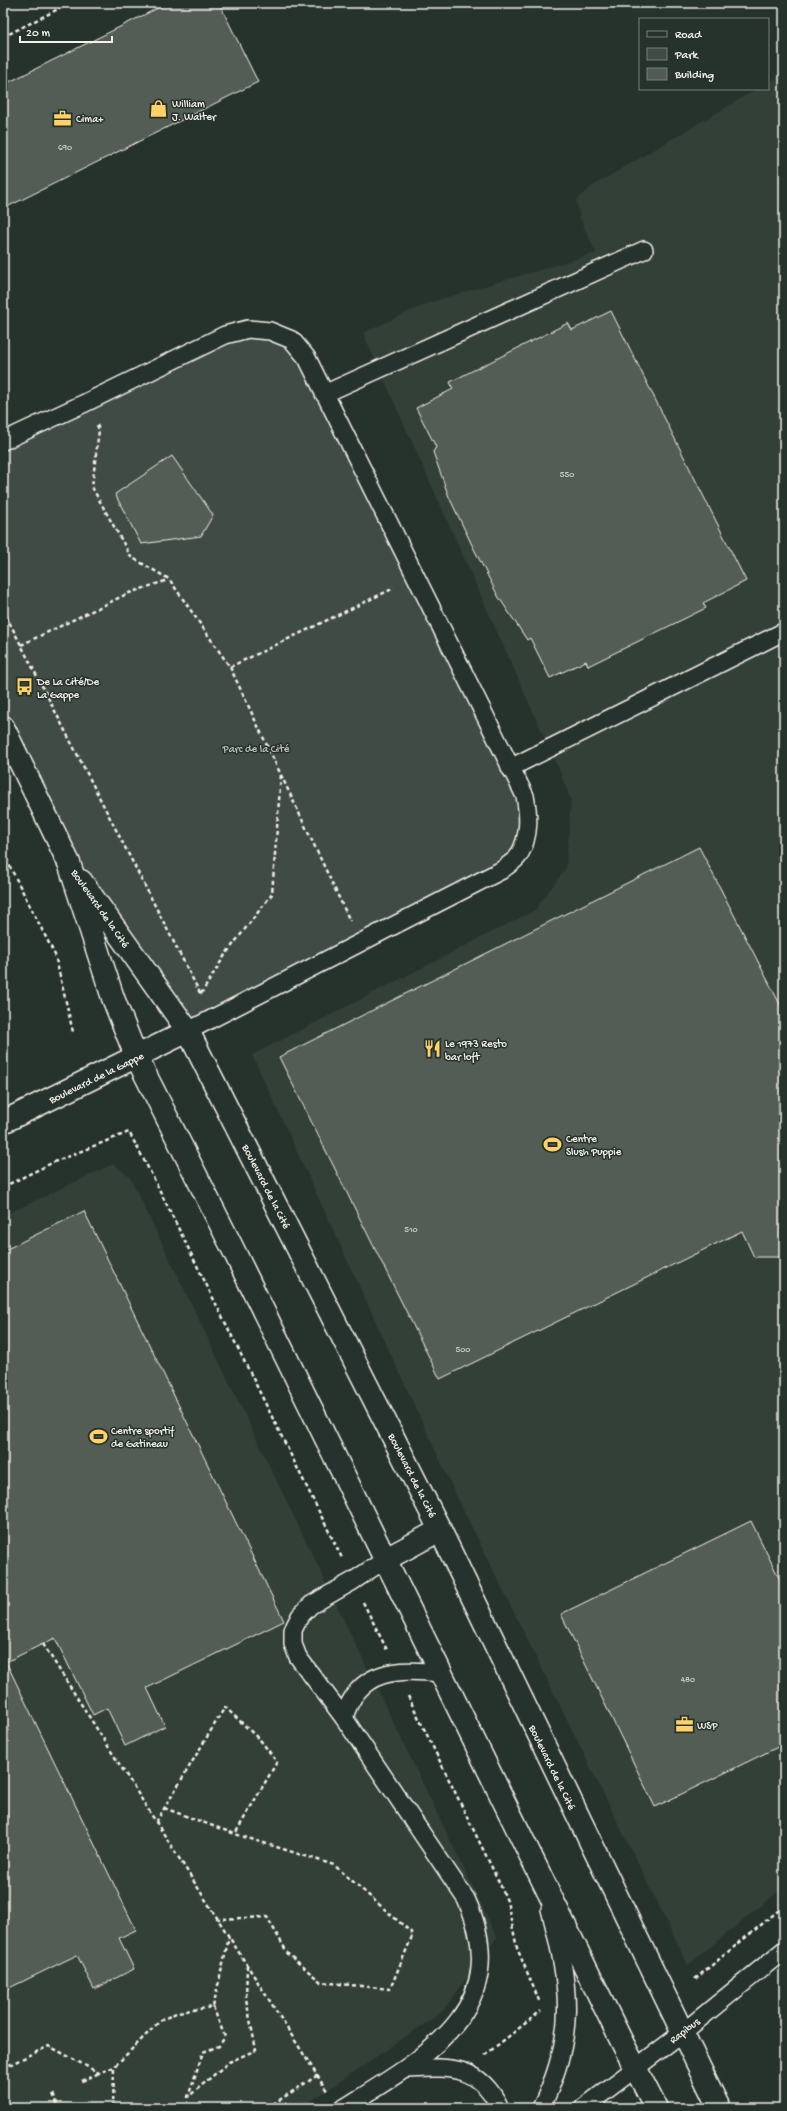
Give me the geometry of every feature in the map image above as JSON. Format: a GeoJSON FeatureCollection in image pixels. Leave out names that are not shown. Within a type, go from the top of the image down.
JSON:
{"type":"FeatureCollection","features":[{"type":"Feature","properties":{"kind":"street","name":"Boulevard de la Cité"},"geometry":{"type":"LineString","coordinates":[[3,726],[69,864],[113,998],[136,1056],[656,2108]]}},
{"type":"Feature","properties":{"kind":"street","name":"Boulevard de la Cité"},"geometry":{"type":"LineString","coordinates":[[69,864],[188,1031],[440,1530],[719,2108]]}},
{"type":"Feature","properties":{"kind":"street","name":"Boulevard de la Gappe"},"geometry":{"type":"LineString","coordinates":[[3,1122],[188,1031]]}},
{"type":"Feature","properties":{"kind":"street"},"geometry":{"type":"LineString","coordinates":[[386,1560],[440,1530]]}},
{"type":"Feature","properties":{"kind":"lane"},"geometry":{"type":"LineString","coordinates":[[324,394],[644,250]]}},
{"type":"Feature","properties":{"kind":"lane"},"geometry":{"type":"LineString","coordinates":[[3,441],[225,335],[248,329],[270,331],[292,340],[307,358],[524,796],[529,816],[526,837],[519,856],[502,870],[188,1031]]}},
{"type":"Feature","properties":{"kind":"lane"},"geometry":{"type":"LineString","coordinates":[[510,768],[781,633]]}},
{"type":"Feature","properties":{"kind":"lane"},"geometry":{"type":"LineString","coordinates":[[344,2108],[406,2069],[450,2031],[467,2011],[476,1989],[480,1969],[478,1933],[473,1914],[455,1882],[344,1718],[298,1657],[293,1644],[293,1630],[300,1616],[311,1605],[353,1582],[386,1560]]}},
{"type":"Feature","properties":{"kind":"lane"},"geometry":{"type":"LineString","coordinates":[[344,1718],[348,1703],[358,1690],[368,1681],[407,1670],[441,1673]]}},
{"type":"Feature","properties":{"kind":"lane"},"geometry":{"type":"LineString","coordinates":[[541,1876],[562,1959],[567,2022],[560,2062],[541,2108]]}},
{"type":"Feature","properties":{"kind":"lane","name":"Rapibus"},"geometry":{"type":"LineString","coordinates":[[583,2108],[635,2067],[682,2033],[784,1950]]}},
{"type":"Feature","properties":{"kind":"lane"},"geometry":{"type":"LineString","coordinates":[[406,2069],[448,2067],[467,2072],[494,2096],[500,2108]]}},
{"type":"Feature","properties":{"kind":"path"},"geometry":{"type":"LineString","coordinates":[[3,37],[70,3]]}},
{"type":"Feature","properties":{"kind":"path"},"geometry":{"type":"LineString","coordinates":[[85,403],[99,430],[92,488],[131,557],[169,579],[230,666],[361,941]]}},
{"type":"Feature","properties":{"kind":"path"},"geometry":{"type":"LineString","coordinates":[[230,666],[416,577]]}},
{"type":"Feature","properties":{"kind":"path"},"geometry":{"type":"LineString","coordinates":[[21,645],[129,593],[169,579]]}},
{"type":"Feature","properties":{"kind":"path"},"geometry":{"type":"LineString","coordinates":[[3,610],[201,994],[225,955],[272,894],[281,774]]}},
{"type":"Feature","properties":{"kind":"path"},"geometry":{"type":"LineString","coordinates":[[3,853],[55,955],[73,1032]]}},
{"type":"Feature","properties":{"kind":"path"},"geometry":{"type":"LineString","coordinates":[[3,1187],[54,1162],[129,1132]]}},
{"type":"Feature","properties":{"kind":"path"},"geometry":{"type":"LineString","coordinates":[[43,1644],[318,2075],[328,2093]]}},
{"type":"Feature","properties":{"kind":"path"},"geometry":{"type":"LineString","coordinates":[[156,1822],[225,1707],[261,1741],[277,1762],[235,1834]]}},
{"type":"Feature","properties":{"kind":"path"},"geometry":{"type":"LineString","coordinates":[[164,1808],[235,1834],[334,1865],[413,1934],[390,1989],[321,1982],[288,1954],[267,1917],[218,1918]]}},
{"type":"Feature","properties":{"kind":"path"},"geometry":{"type":"LineString","coordinates":[[695,1979],[784,1906]]}},
{"type":"Feature","properties":{"kind":"path"},"geometry":{"type":"LineString","coordinates":[[229,1936],[214,2007],[225,2037],[219,2046],[203,2052],[188,2097],[229,2062],[256,2050],[246,1999],[247,1965]]}},
{"type":"Feature","properties":{"kind":"path"},"geometry":{"type":"LineString","coordinates":[[82,2081],[114,2067],[160,2021],[178,2012],[214,2007]]}},
{"type":"Feature","properties":{"kind":"path"},"geometry":{"type":"LineString","coordinates":[[480,2059],[543,2010]]}},
{"type":"Feature","properties":{"kind":"path"},"geometry":{"type":"LineString","coordinates":[[3,2068],[49,2046],[99,2073]]}},
{"type":"Feature","properties":{"kind":"path"},"geometry":{"type":"LineString","coordinates":[[113,2108],[114,2067]]}},
{"type":"Feature","properties":{"kind":"path"},"geometry":{"type":"LineString","coordinates":[[266,2108],[318,2075]]}},
{"type":"Feature","properties":{"kind":"path"},"geometry":{"type":"LineString","coordinates":[[53,2094],[59,2108]]}},
{"type":"Feature","properties":{"kind":"shaded area"},"geometry":{"type":"Polygon","coordinates":[[[784,73],[784,1887],[688,1965],[457,1497],[252,1055],[535,910],[566,868],[571,800],[560,772],[363,333],[428,303],[596,253],[580,218],[576,200],[594,185],[755,90],[769,90],[769,82],[784,73]]]}},
{"type":"Feature","properties":{"kind":"shaded area"},"geometry":{"type":"Polygon","coordinates":[[[113,1164],[130,1177],[497,1937],[442,2012],[301,2108],[3,2108],[3,1216],[113,1164]]]}},
{"type":"Feature","properties":{"kind":"green space","name":"Parc de la Cité"},"geometry":{"type":"Polygon","coordinates":[[[225,335],[292,340],[525,796],[519,856],[188,1031],[69,863],[3,729],[3,438],[225,335]]]}},
{"type":"Feature","properties":{"kind":"building"},"geometry":{"type":"Polygon","coordinates":[[[168,3],[219,3],[258,82],[3,209],[3,85],[168,3]]]}},
{"type":"Feature","properties":{"kind":"building"},"geometry":{"type":"Polygon","coordinates":[[[611,311],[746,581],[703,603],[706,608],[588,666],[586,661],[550,678],[530,638],[527,640],[498,596],[473,547],[449,497],[433,452],[436,447],[416,408],[453,389],[450,382],[568,323],[572,330],[611,311]]]}},
{"type":"Feature","properties":{"kind":"building"},"geometry":{"type":"Polygon","coordinates":[[[172,456],[213,515],[201,536],[141,544],[115,494],[172,456]]]}},
{"type":"Feature","properties":{"kind":"building","name":"Centre Slush Puppie"},"geometry":{"type":"Polygon","coordinates":[[[699,847],[784,1012],[784,1257],[754,1257],[742,1231],[440,1379],[279,1057],[699,847]]]}},
{"type":"Feature","properties":{"kind":"building","name":"Centre sportif de Gatineau"},"geometry":{"type":"Polygon","coordinates":[[[84,1211],[284,1621],[147,1688],[165,1726],[125,1746],[107,1708],[93,1715],[55,1638],[6,1662],[136,1930],[119,1938],[134,1969],[94,1989],[77,1955],[3,1991],[3,1251],[84,1211]]]}},
{"type":"Feature","properties":{"kind":"building"},"geometry":{"type":"Polygon","coordinates":[[[751,1521],[784,1588],[784,1744],[655,1807],[561,1614],[751,1521]]]}},
{"type":"Feature","properties":{"kind":"place","name":"William J. Walter"},"geometry":{"type":"Point","coordinates":[159,109]}},
{"type":"Feature","properties":{"kind":"place","name":"Cima+"},"geometry":{"type":"Point","coordinates":[63,118]}},
{"type":"Feature","properties":{"kind":"place","name":"De La Cité/De La Gappe"},"geometry":{"type":"Point","coordinates":[24,687]}},
{"type":"Feature","properties":{"kind":"place","name":"Le 1973 Resto bar loft"},"geometry":{"type":"Point","coordinates":[432,1049]}},
{"type":"Feature","properties":{"kind":"place","name":"Centre Slush Puppie"},"geometry":{"type":"Point","coordinates":[553,1144]}},
{"type":"Feature","properties":{"kind":"place","name":"Centre sportif de Gatineau"},"geometry":{"type":"Point","coordinates":[98,1436]}},
{"type":"Feature","properties":{"kind":"place","name":"WSP"},"geometry":{"type":"Point","coordinates":[684,1725]}}]}
